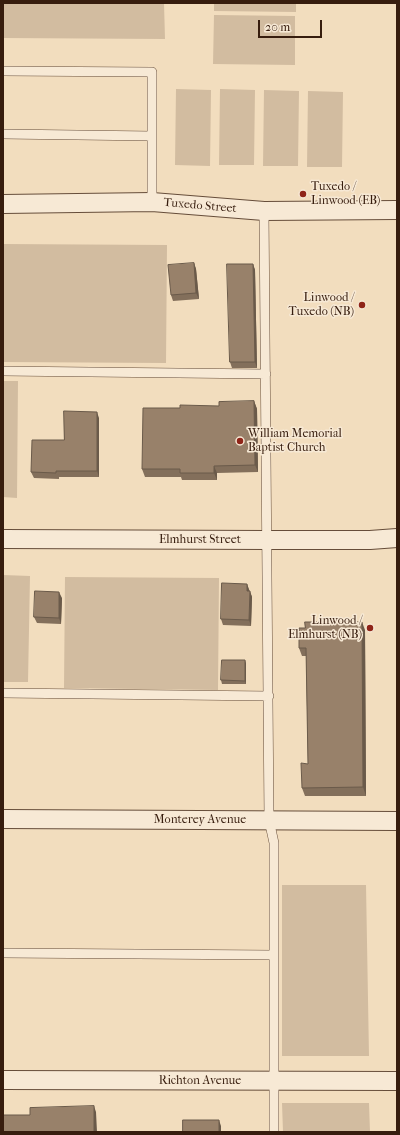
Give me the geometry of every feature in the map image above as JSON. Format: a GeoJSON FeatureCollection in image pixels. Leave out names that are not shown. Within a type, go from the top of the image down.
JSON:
{"type":"FeatureCollection","features":[{"type":"Feature","properties":{"kind":"street","name":"Tuxedo Street"},"geometry":{"type":"LineString","coordinates":[[3,204],[152,202],[264,211],[397,210]]}},
{"type":"Feature","properties":{"kind":"street","name":"Elmhurst Street"},"geometry":{"type":"LineString","coordinates":[[3,539],[370,540],[397,538]]}},
{"type":"Feature","properties":{"kind":"street","name":"Monterey Avenue"},"geometry":{"type":"LineString","coordinates":[[3,819],[397,821]]}},
{"type":"Feature","properties":{"kind":"street","name":"Richton Avenue"},"geometry":{"type":"LineString","coordinates":[[3,1080],[397,1081]]}},
{"type":"Feature","properties":{"kind":"lane"},"geometry":{"type":"LineString","coordinates":[[3,71],[152,72],[152,202]]}},
{"type":"Feature","properties":{"kind":"lane"},"geometry":{"type":"LineString","coordinates":[[3,134],[152,136]]}},
{"type":"Feature","properties":{"kind":"lane"},"geometry":{"type":"LineString","coordinates":[[264,211],[269,820],[274,843],[274,1132]]}},
{"type":"Feature","properties":{"kind":"lane"},"geometry":{"type":"LineString","coordinates":[[3,371],[266,374]]}},
{"type":"Feature","properties":{"kind":"lane"},"geometry":{"type":"LineString","coordinates":[[3,693],[269,696]]}},
{"type":"Feature","properties":{"kind":"lane"},"geometry":{"type":"LineString","coordinates":[[3,953],[273,955]]}},
{"type":"Feature","properties":{"kind":"shaded area"},"geometry":{"type":"Polygon","coordinates":[[[3,3],[164,3],[165,39],[3,38],[3,3]]]}},
{"type":"Feature","properties":{"kind":"shaded area"},"geometry":{"type":"Polygon","coordinates":[[[214,3],[296,3],[296,12],[214,11],[214,3]]]}},
{"type":"Feature","properties":{"kind":"shaded area"},"geometry":{"type":"Polygon","coordinates":[[[214,15],[295,16],[295,65],[213,64],[214,15]]]}},
{"type":"Feature","properties":{"kind":"shaded area"},"geometry":{"type":"Polygon","coordinates":[[[176,89],[211,90],[210,166],[175,165],[176,89]]]}},
{"type":"Feature","properties":{"kind":"shaded area"},"geometry":{"type":"Polygon","coordinates":[[[220,89],[255,90],[254,165],[219,165],[220,89]]]}},
{"type":"Feature","properties":{"kind":"shaded area"},"geometry":{"type":"Polygon","coordinates":[[[264,90],[299,91],[298,166],[263,166],[264,90]]]}},
{"type":"Feature","properties":{"kind":"shaded area"},"geometry":{"type":"Polygon","coordinates":[[[308,91],[343,92],[342,167],[307,167],[308,91]]]}},
{"type":"Feature","properties":{"kind":"shaded area"},"geometry":{"type":"Polygon","coordinates":[[[3,244],[167,245],[166,363],[3,362],[3,244]]]}},
{"type":"Feature","properties":{"kind":"shaded area"},"geometry":{"type":"Polygon","coordinates":[[[3,381],[18,381],[17,498],[3,497],[3,381]]]}},
{"type":"Feature","properties":{"kind":"shaded area"},"geometry":{"type":"Polygon","coordinates":[[[3,575],[30,576],[28,682],[3,682],[3,575]]]}},
{"type":"Feature","properties":{"kind":"shaded area"},"geometry":{"type":"Polygon","coordinates":[[[65,577],[219,578],[218,690],[64,688],[65,577]]]}},
{"type":"Feature","properties":{"kind":"shaded area"},"geometry":{"type":"Polygon","coordinates":[[[282,885],[366,885],[369,1056],[282,1056],[282,885]]]}},
{"type":"Feature","properties":{"kind":"shaded area"},"geometry":{"type":"Polygon","coordinates":[[[282,1103],[369,1103],[370,1132],[283,1132],[282,1103]]]}},
{"type":"Feature","properties":{"kind":"building"},"geometry":{"type":"Polygon","coordinates":[[[194,263],[196,293],[171,295],[168,265],[194,263]]]}},
{"type":"Feature","properties":{"kind":"building"},"geometry":{"type":"Polygon","coordinates":[[[227,264],[253,264],[255,362],[230,362],[227,264]]]}},
{"type":"Feature","properties":{"kind":"building"},"geometry":{"type":"Polygon","coordinates":[[[254,401],[255,465],[214,466],[214,473],[180,473],[180,469],[142,469],[143,408],[180,408],[180,405],[219,406],[219,402],[254,401]]]}},
{"type":"Feature","properties":{"kind":"building"},"geometry":{"type":"Polygon","coordinates":[[[64,411],[97,412],[97,471],[56,471],[56,473],[31,472],[32,440],[64,440],[64,411]]]}},
{"type":"Feature","properties":{"kind":"building"},"geometry":{"type":"Polygon","coordinates":[[[222,583],[247,584],[247,591],[250,591],[249,620],[221,619],[222,583]]]}},
{"type":"Feature","properties":{"kind":"building"},"geometry":{"type":"Polygon","coordinates":[[[35,591],[59,592],[59,618],[34,617],[35,591]]]}},
{"type":"Feature","properties":{"kind":"building"},"geometry":{"type":"Polygon","coordinates":[[[305,622],[362,622],[363,787],[302,788],[301,763],[308,764],[306,648],[299,648],[299,628],[305,628],[305,622]]]}},
{"type":"Feature","properties":{"kind":"building"},"geometry":{"type":"Polygon","coordinates":[[[222,660],[245,660],[245,681],[221,680],[222,660]]]}},
{"type":"Feature","properties":{"kind":"building"},"geometry":{"type":"Polygon","coordinates":[[[94,1106],[94,1132],[3,1132],[3,1115],[30,1115],[30,1108],[94,1106]]]}},
{"type":"Feature","properties":{"kind":"building"},"geometry":{"type":"Polygon","coordinates":[[[183,1120],[219,1120],[219,1132],[183,1132],[183,1120]]]}},
{"type":"Feature","properties":{"kind":"place","name":"Tuxedo / Linwood (EB)"},"geometry":{"type":"Point","coordinates":[303,194]}},
{"type":"Feature","properties":{"kind":"place","name":"Linwood / Tuxedo (NB)"},"geometry":{"type":"Point","coordinates":[362,305]}},
{"type":"Feature","properties":{"kind":"place","name":"William Memorial Baptist Church"},"geometry":{"type":"Point","coordinates":[240,441]}},
{"type":"Feature","properties":{"kind":"place","name":"Linwood / Elmhurst (NB)"},"geometry":{"type":"Point","coordinates":[370,628]}}]}
